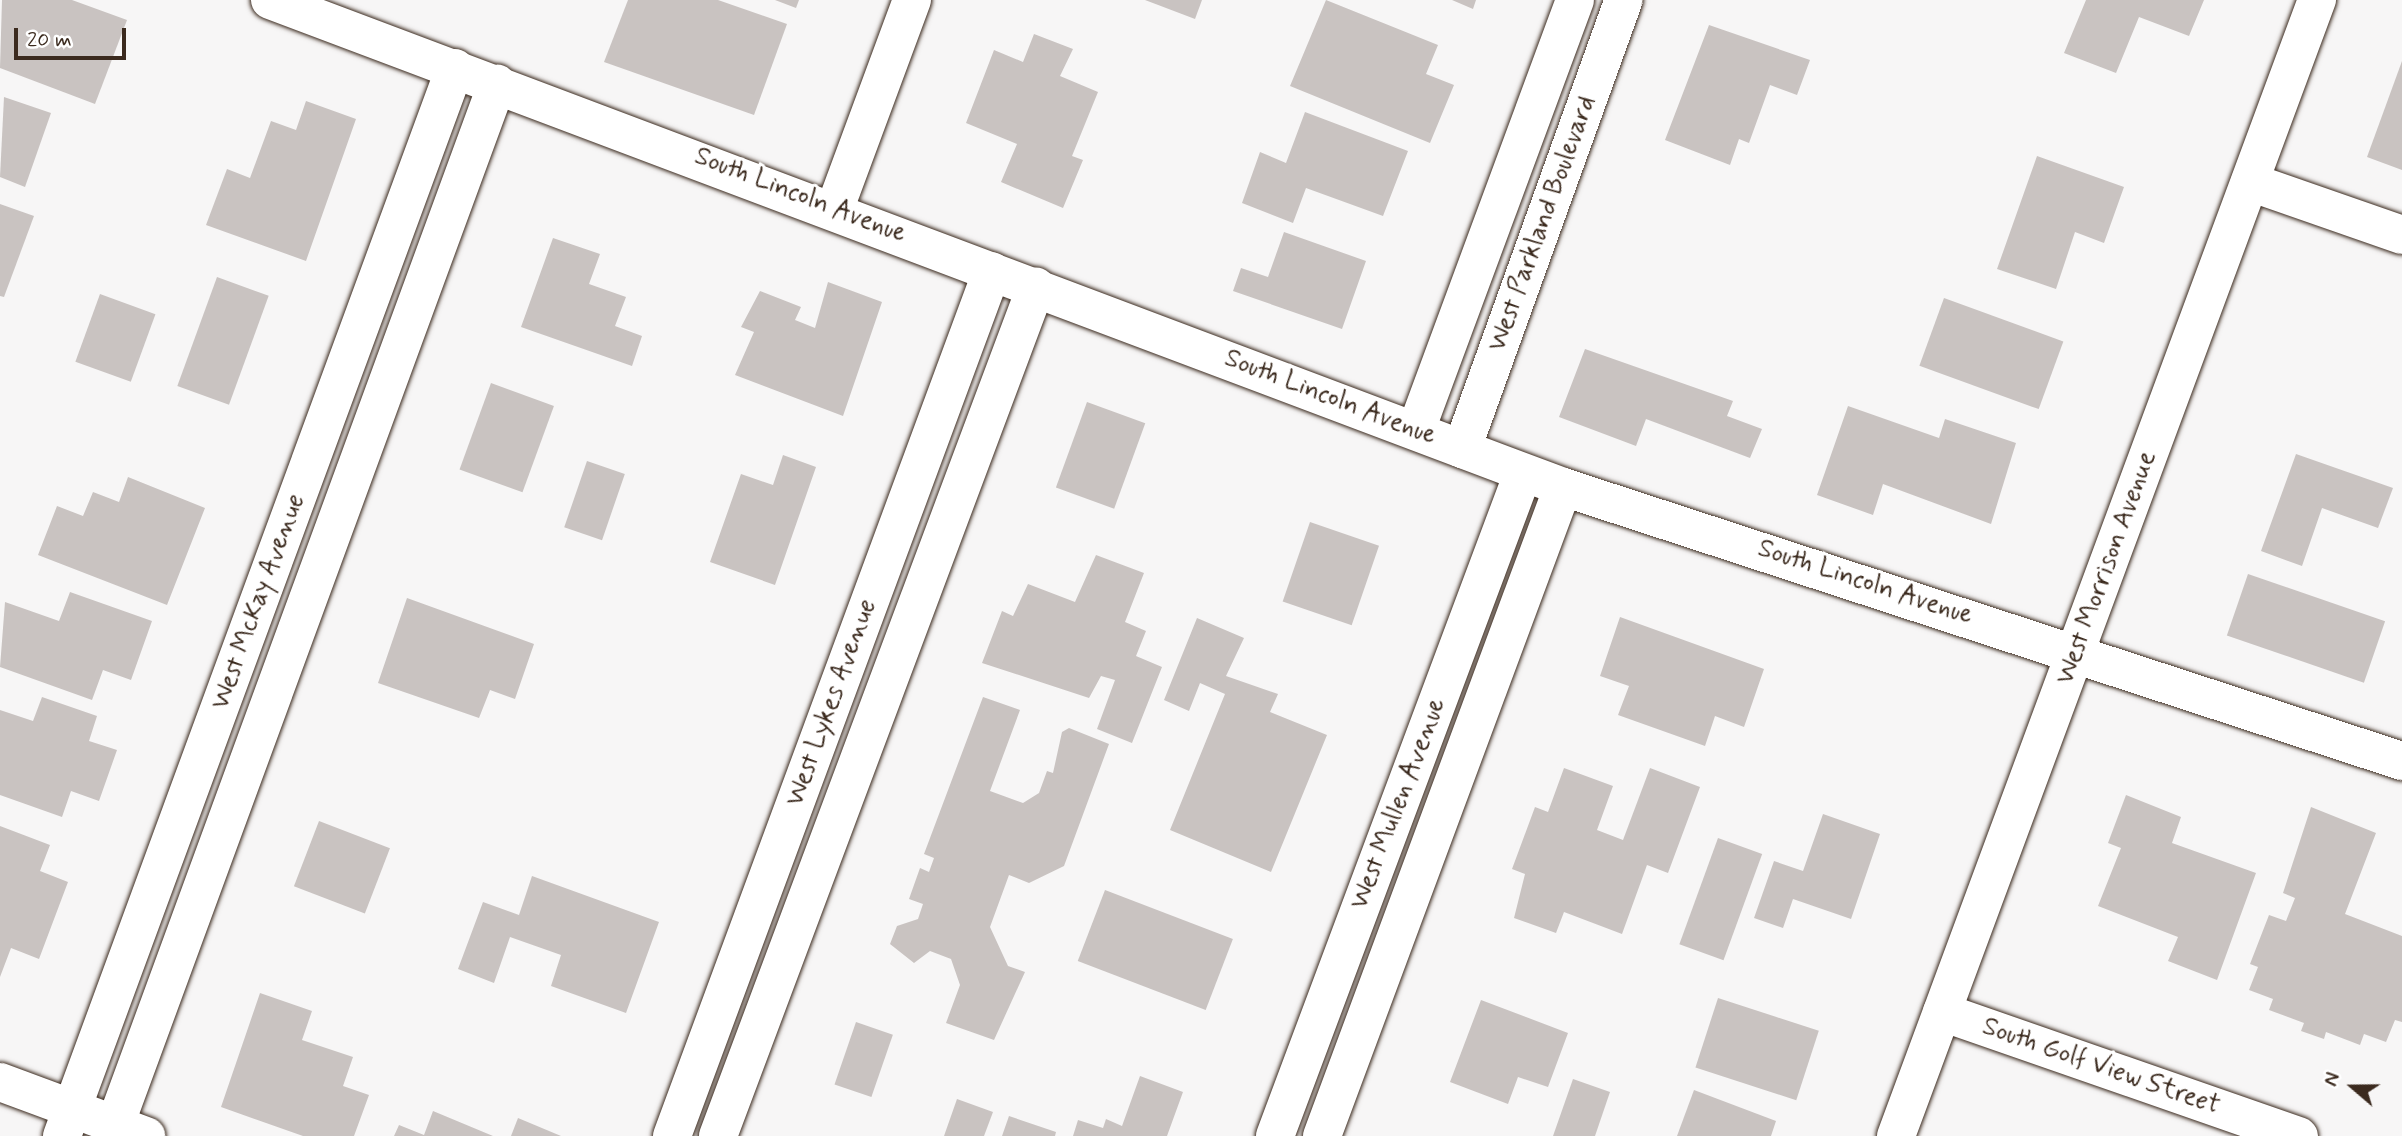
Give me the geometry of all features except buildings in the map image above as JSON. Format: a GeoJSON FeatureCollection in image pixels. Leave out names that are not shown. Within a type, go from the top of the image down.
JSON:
{"type":"FeatureCollection","features":[{"type":"Feature","properties":{"kind":"street"},"geometry":{"type":"LineString","coordinates":[[835,208],[912,0]]}},
{"type":"Feature","properties":{"kind":"street","name":"West Parkland Boulevard"},"geometry":{"type":"LineString","coordinates":[[1416,430],[1574,0]]}},
{"type":"Feature","properties":{"kind":"street","name":"West Parkland Boulevard"},"geometry":{"type":"LineString","coordinates":[[1462,449],[1624,0]]}},
{"type":"Feature","properties":{"kind":"street","name":"West Morrison Avenue"},"geometry":{"type":"LineString","coordinates":[[1896,1136],[2317,0]]}},
{"type":"Feature","properties":{"kind":"street","name":"South Lincoln Avenue"},"geometry":{"type":"LineString","coordinates":[[287,3],[497,84],[835,208],[992,271],[1563,487],[2076,650],[2402,761]]}},
{"type":"Feature","properties":{"kind":"street","name":"West McKay Avenue"},"geometry":{"type":"LineString","coordinates":[[67,1122],[455,68]]}},
{"type":"Feature","properties":{"kind":"street","name":"West McKay Avenue"},"geometry":{"type":"LineString","coordinates":[[124,1132],[303,613],[497,84]]}},
{"type":"Feature","properties":{"kind":"street"},"geometry":{"type":"LineString","coordinates":[[2249,182],[2402,235]]}},
{"type":"Feature","properties":{"kind":"street","name":"West Lykes Avenue"},"geometry":{"type":"LineString","coordinates":[[672,1136],[992,271]]}},
{"type":"Feature","properties":{"kind":"street","name":"West Lykes Avenue"},"geometry":{"type":"LineString","coordinates":[[718,1136],[1036,287]]}},
{"type":"Feature","properties":{"kind":"street","name":"West Mullen Avenue"},"geometry":{"type":"LineString","coordinates":[[1275,1136],[1523,472]]}},
{"type":"Feature","properties":{"kind":"street","name":"West Mullen Avenue"},"geometry":{"type":"LineString","coordinates":[[1322,1136],[1563,487]]}},
{"type":"Feature","properties":{"kind":"street"},"geometry":{"type":"LineString","coordinates":[[260,598],[303,613]]}},
{"type":"Feature","properties":{"kind":"street","name":"South Golf View Street"},"geometry":{"type":"LineString","coordinates":[[1942,1012],[2215,1121],[2300,1136]]}},
{"type":"Feature","properties":{"kind":"street"},"geometry":{"type":"LineString","coordinates":[[0,1082],[67,1122],[124,1132]]}}]}
